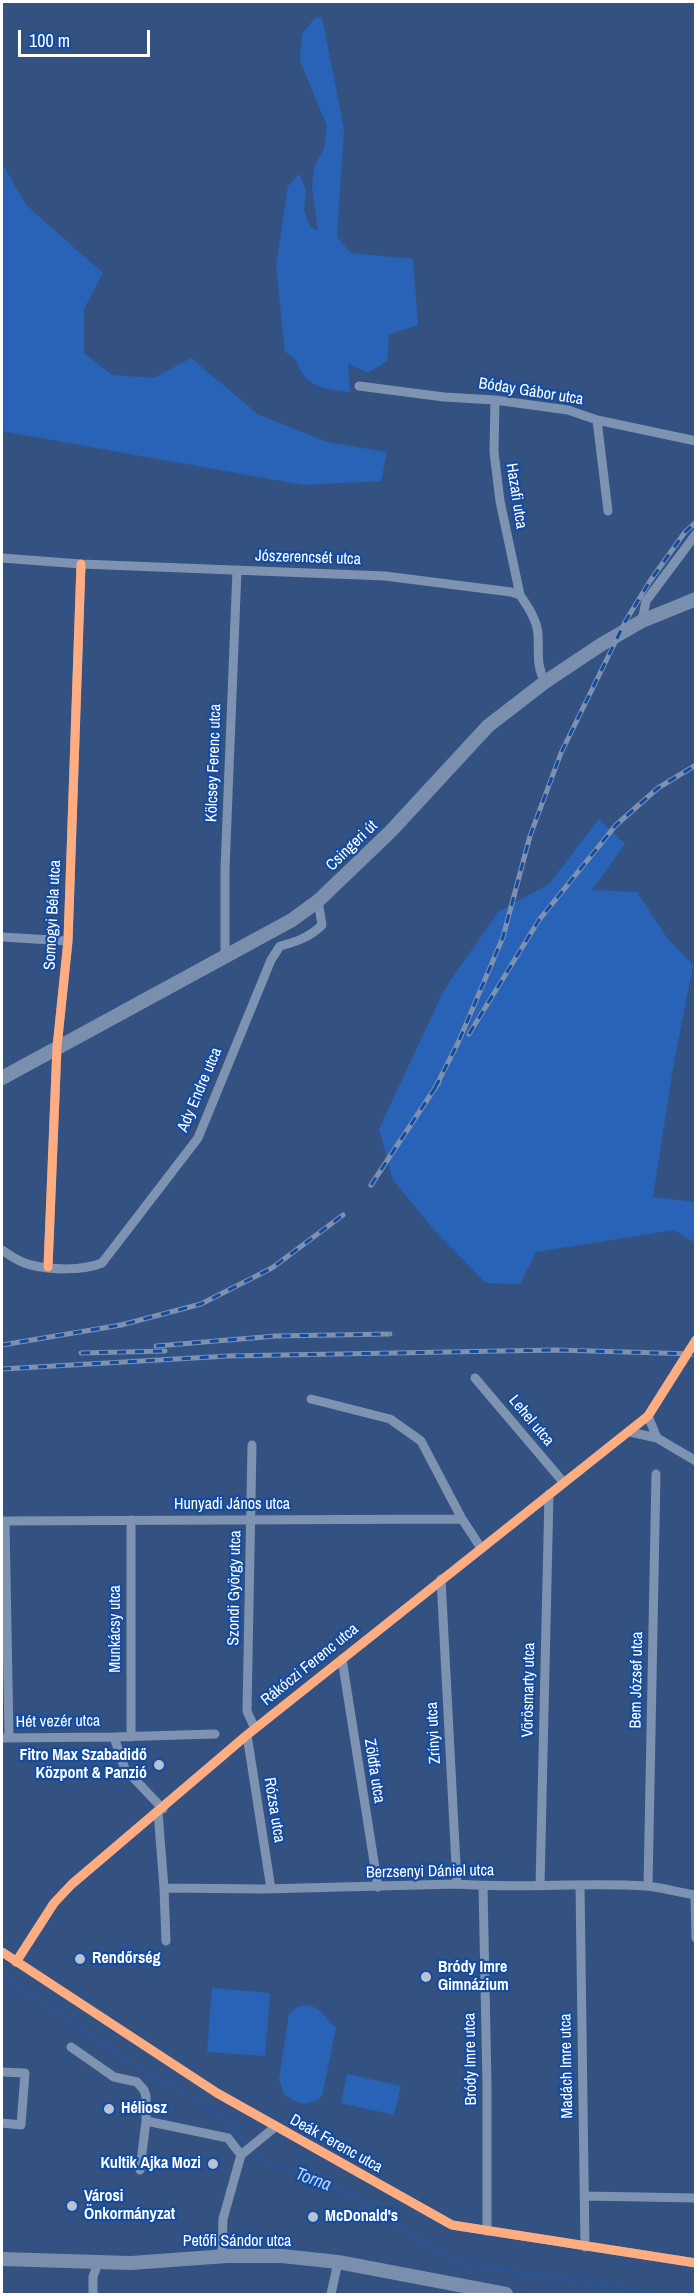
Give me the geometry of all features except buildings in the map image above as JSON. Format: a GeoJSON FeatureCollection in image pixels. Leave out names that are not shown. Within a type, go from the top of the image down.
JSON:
{"type":"FeatureCollection","features":[{"type":"Feature","properties":{"kind":"main road","name":"Csingeri út"},"geometry":{"type":"LineString","coordinates":[[2,1078],[292,920],[318,901],[391,831],[488,726],[545,681],[602,644],[642,621],[696,599]]}},
{"type":"Feature","properties":{"kind":"main road","name":"Petőfi Sándor utca"},"geometry":{"type":"LineString","coordinates":[[2,2259],[131,2263],[267,2255],[338,2262],[506,2295]]}},
{"type":"Feature","properties":{"kind":"street","name":"Bóday Gábor utca"},"geometry":{"type":"LineString","coordinates":[[359,386],[568,410],[597,420],[696,441]]}},
{"type":"Feature","properties":{"kind":"street","name":"Hazafi utca"},"geometry":{"type":"LineString","coordinates":[[495,400],[494,452],[500,501],[520,595]]}},
{"type":"Feature","properties":{"kind":"street"},"geometry":{"type":"LineString","coordinates":[[597,420],[608,511]]}},
{"type":"Feature","properties":{"kind":"street"},"geometry":{"type":"LineString","coordinates":[[642,621],[646,601],[696,534]]}},
{"type":"Feature","properties":{"kind":"street","name":"Jószerencsét utca"},"geometry":{"type":"LineString","coordinates":[[2,558],[81,564],[385,576],[457,584],[520,595]]}},
{"type":"Feature","properties":{"kind":"street","name":"Somogyi Béla utca"},"geometry":{"type":"LineString","coordinates":[[48,1267],[57,1047],[68,941],[81,564]]}},
{"type":"Feature","properties":{"kind":"street","name":"Kölcsey Ferenc utca"},"geometry":{"type":"LineString","coordinates":[[225,957],[225,869],[237,570]]}},
{"type":"Feature","properties":{"kind":"street"},"geometry":{"type":"LineString","coordinates":[[520,595],[531,612],[538,633],[537,660],[545,681]]}},
{"type":"Feature","properties":{"kind":"street","name":"Ady Endre utca"},"geometry":{"type":"LineString","coordinates":[[2,1250],[15,1260],[31,1265],[90,1268],[102,1263],[198,1138],[271,960],[280,946],[300,941],[315,933],[322,925],[318,901]]}},
{"type":"Feature","properties":{"kind":"street"},"geometry":{"type":"LineString","coordinates":[[2,937],[68,941]]}},
{"type":"Feature","properties":{"kind":"street","name":"Rákóczi Ferenc utca"},"geometry":{"type":"LineString","coordinates":[[16,1962],[54,1903],[72,1884],[251,1732],[648,1416],[696,1340]]}},
{"type":"Feature","properties":{"kind":"street","name":"Lehel utca"},"geometry":{"type":"LineString","coordinates":[[475,1378],[564,1483]]}},
{"type":"Feature","properties":{"kind":"street"},"geometry":{"type":"LineString","coordinates":[[311,1399],[390,1419],[421,1441],[462,1518],[481,1548]]}},
{"type":"Feature","properties":{"kind":"street"},"geometry":{"type":"LineString","coordinates":[[648,1416],[657,1438]]}},
{"type":"Feature","properties":{"kind":"street"},"geometry":{"type":"LineString","coordinates":[[630,1432],[657,1438],[696,1461]]}},
{"type":"Feature","properties":{"kind":"street","name":"Szondi György utca"},"geometry":{"type":"LineString","coordinates":[[251,1732],[247,1712],[252,1445]]}},
{"type":"Feature","properties":{"kind":"street","name":"Bem József utca"},"geometry":{"type":"LineString","coordinates":[[648,1886],[656,1474]]}},
{"type":"Feature","properties":{"kind":"street","name":"Vörösmarty utca"},"geometry":{"type":"LineString","coordinates":[[540,1886],[549,1494]]}},
{"type":"Feature","properties":{"kind":"street","name":"Hunyadi János utca"},"geometry":{"type":"LineString","coordinates":[[3,1521],[462,1518]]}},
{"type":"Feature","properties":{"kind":"street","name":"Munkácsy utca"},"geometry":{"type":"LineString","coordinates":[[130,1520],[131,1737]]}},
{"type":"Feature","properties":{"kind":"street"},"geometry":{"type":"LineString","coordinates":[[3,1521],[5,1738]]}},
{"type":"Feature","properties":{"kind":"street","name":"Zrínyi utca"},"geometry":{"type":"LineString","coordinates":[[441,1579],[457,1884]]}},
{"type":"Feature","properties":{"kind":"street","name":"Zöldfa utca"},"geometry":{"type":"LineString","coordinates":[[342,1659],[378,1887]]}},
{"type":"Feature","properties":{"kind":"street","name":"Rózsa utca"},"geometry":{"type":"LineString","coordinates":[[251,1732],[271,1889]]}},
{"type":"Feature","properties":{"kind":"street","name":"Hét vezér utca"},"geometry":{"type":"LineString","coordinates":[[5,1738],[215,1734]]}},
{"type":"Feature","properties":{"kind":"street","name":"Hét vezér utca"},"geometry":{"type":"LineString","coordinates":[[114,1737],[125,1768],[160,1810]]}},
{"type":"Feature","properties":{"kind":"street"},"geometry":{"type":"LineString","coordinates":[[160,1810],[166,1941]]}},
{"type":"Feature","properties":{"kind":"street","name":"Berzsenyi Dániel utca"},"geometry":{"type":"LineString","coordinates":[[164,1888],[271,1889],[457,1884],[580,1885],[648,1886],[695,1895]]}},
{"type":"Feature","properties":{"kind":"street","name":"Madách Imre utca"},"geometry":{"type":"LineString","coordinates":[[580,1885],[585,2247]]}},
{"type":"Feature","properties":{"kind":"street","name":"Bródy Imre utca"},"geometry":{"type":"LineString","coordinates":[[483,1886],[487,2231]]}},
{"type":"Feature","properties":{"kind":"street"},"geometry":{"type":"LineString","coordinates":[[695,1895],[696,1938]]}},
{"type":"Feature","properties":{"kind":"street","name":"Deák Ferenc utca"},"geometry":{"type":"LineString","coordinates":[[2,1952],[217,2093],[452,2225],[696,2263]]}},
{"type":"Feature","properties":{"kind":"street"},"geometry":{"type":"LineString","coordinates":[[71,2047],[114,2077],[137,2082],[144,2090],[146,2121],[140,2170]]}},
{"type":"Feature","properties":{"kind":"street"},"geometry":{"type":"LineString","coordinates":[[2,2072],[24,2073],[21,2125],[2,2123]]}},
{"type":"Feature","properties":{"kind":"street"},"geometry":{"type":"LineString","coordinates":[[146,2121],[228,2138],[243,2154]]}},
{"type":"Feature","properties":{"kind":"street"},"geometry":{"type":"LineString","coordinates":[[222,2256],[221,2228],[243,2154],[275,2127]]}},
{"type":"Feature","properties":{"kind":"street"},"geometry":{"type":"LineString","coordinates":[[584,2196],[696,2198]]}},
{"type":"Feature","properties":{"kind":"street"},"geometry":{"type":"LineString","coordinates":[[331,2295],[338,2262]]}},
{"type":"Feature","properties":{"kind":"street"},"geometry":{"type":"LineString","coordinates":[[93,2295],[93,2277],[98,2263]]}},
{"type":"Feature","properties":{"kind":"shaded area"},"geometry":{"type":"Polygon","coordinates":[[[316,17],[322,18],[344,129],[337,237],[351,253],[413,259],[418,325],[389,335],[387,361],[368,373],[348,364],[350,392],[326,388],[309,381],[296,360],[285,352],[276,266],[288,186],[299,174],[306,190],[304,210],[310,227],[318,230],[312,188],[314,168],[324,148],[327,126],[300,61],[302,34],[316,17]]]}},
{"type":"Feature","properties":{"kind":"shaded area"},"geometry":{"type":"Polygon","coordinates":[[[2,163],[26,205],[103,273],[84,309],[84,353],[112,375],[154,378],[191,358],[259,415],[327,442],[387,452],[381,481],[303,485],[2,431],[2,163]]]}},
{"type":"Feature","properties":{"kind":"shaded area"},"geometry":{"type":"Polygon","coordinates":[[[599,819],[625,844],[592,890],[637,892],[667,938],[693,965],[673,1068],[653,1197],[695,1202],[695,1243],[674,1230],[536,1252],[520,1284],[486,1283],[436,1232],[393,1180],[379,1129],[444,990],[498,912],[549,884],[599,819]]]}},
{"type":"Feature","properties":{"kind":"shaded area"},"geometry":{"type":"Polygon","coordinates":[[[212,1988],[270,1993],[265,2056],[207,2052],[212,1988]]]}},
{"type":"Feature","properties":{"kind":"shaded area"},"geometry":{"type":"Polygon","coordinates":[[[308,2005],[318,2009],[336,2028],[322,2096],[316,2101],[303,2104],[284,2094],[279,2079],[289,2013],[297,2007],[308,2005]]]}},
{"type":"Feature","properties":{"kind":"shaded area"},"geometry":{"type":"Polygon","coordinates":[[[347,2074],[401,2086],[394,2115],[341,2103],[347,2074]]]}},
{"type":"Feature","properties":{"kind":"waterway","name":"Torna"},"geometry":{"type":"LineString","coordinates":[[2,1978],[51,2007],[133,2065],[200,2102],[229,2122],[255,2154],[271,2165],[351,2194],[441,2255],[458,2263],[662,2294]]}},
{"type":"Feature","properties":{"kind":"railway"},"geometry":{"type":"LineString","coordinates":[[435,1088],[458,1043],[503,937],[530,836],[561,753],[625,622],[650,581],[685,532],[696,522]]}},
{"type":"Feature","properties":{"kind":"railway"},"geometry":{"type":"LineString","coordinates":[[469,1034],[539,920],[616,825],[658,788],[696,765]]}},
{"type":"Feature","properties":{"kind":"railway"},"geometry":{"type":"LineString","coordinates":[[371,1185],[439,1082]]}},
{"type":"Feature","properties":{"kind":"railway"},"geometry":{"type":"LineString","coordinates":[[2,1345],[121,1325],[201,1304],[272,1268],[343,1215]]}},
{"type":"Feature","properties":{"kind":"railway"},"geometry":{"type":"LineString","coordinates":[[156,1346],[276,1336],[390,1334]]}},
{"type":"Feature","properties":{"kind":"railway"},"geometry":{"type":"LineString","coordinates":[[2,1369],[228,1356],[556,1350],[696,1354]]}},
{"type":"Feature","properties":{"kind":"railway"},"geometry":{"type":"LineString","coordinates":[[81,1353],[165,1351]]}},
{"type":"Feature","properties":{"kind":"cycle path"},"geometry":{"type":"LineString","coordinates":[[48,1267],[57,1047],[68,941],[81,564]]}},
{"type":"Feature","properties":{"kind":"cycle path"},"geometry":{"type":"LineString","coordinates":[[16,1962],[54,1903],[72,1884],[247,1735],[648,1416],[696,1340]]}},
{"type":"Feature","properties":{"kind":"cycle path"},"geometry":{"type":"LineString","coordinates":[[2,1952],[217,2093],[452,2225],[696,2263]]}},
{"type":"Feature","properties":{"kind":"place","name":"Fitro Max Szabadidő Központ & Panzió"},"geometry":{"type":"Point","coordinates":[159,1765]}},
{"type":"Feature","properties":{"kind":"place","name":"Rendőrség"},"geometry":{"type":"Point","coordinates":[80,1959]}},
{"type":"Feature","properties":{"kind":"place","name":"Bródy Imre Gimnázium"},"geometry":{"type":"Point","coordinates":[426,1977]}},
{"type":"Feature","properties":{"kind":"place","name":"Héliosz"},"geometry":{"type":"Point","coordinates":[109,2109]}},
{"type":"Feature","properties":{"kind":"place","name":"Kultik Ajka Mozi"},"geometry":{"type":"Point","coordinates":[213,2164]}},
{"type":"Feature","properties":{"kind":"place","name":"Városi Önkormányzat"},"geometry":{"type":"Point","coordinates":[72,2206]}},
{"type":"Feature","properties":{"kind":"place","name":"McDonald's"},"geometry":{"type":"Point","coordinates":[313,2217]}}]}
